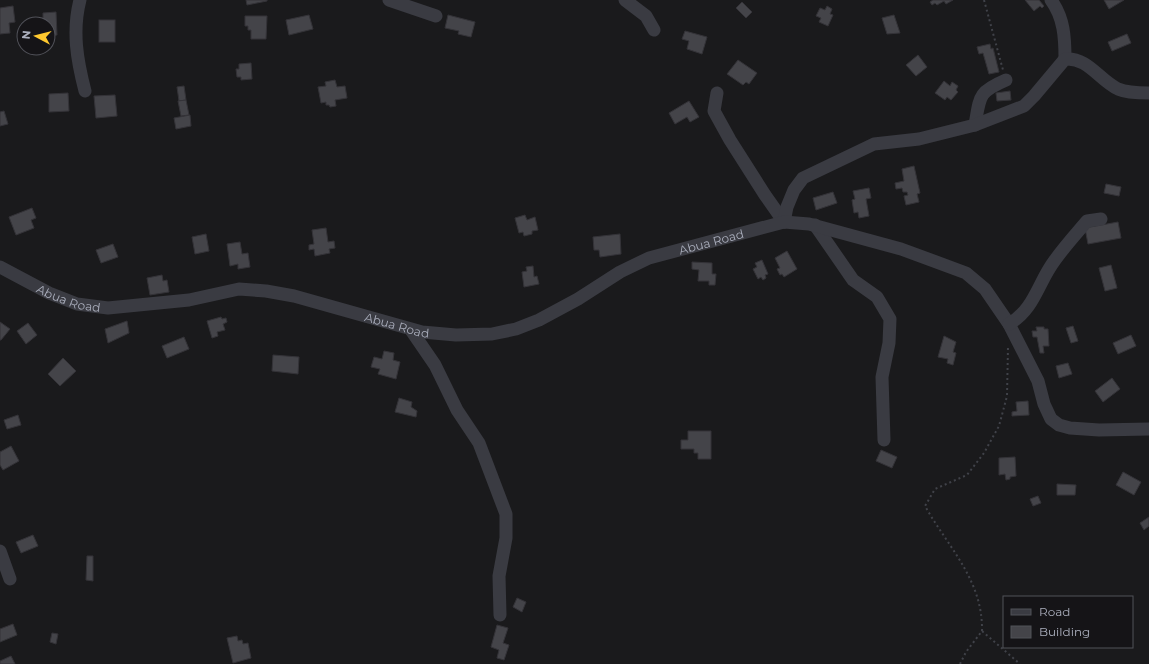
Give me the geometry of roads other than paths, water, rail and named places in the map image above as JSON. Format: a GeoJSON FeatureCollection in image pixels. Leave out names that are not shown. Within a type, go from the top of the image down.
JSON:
{"type":"FeatureCollection","features":[{"type":"Feature","properties":{"kind":"street"},"geometry":{"type":"LineString","coordinates":[[80,0],[75,34],[78,67],[85,91]]}},
{"type":"Feature","properties":{"kind":"street"},"geometry":{"type":"LineString","coordinates":[[390,0],[436,16]]}},
{"type":"Feature","properties":{"kind":"street"},"geometry":{"type":"LineString","coordinates":[[625,0],[646,16],[654,30]]}},
{"type":"Feature","properties":{"kind":"street"},"geometry":{"type":"LineString","coordinates":[[784,222],[787,207],[794,190],[803,178],[836,161],[874,144],[919,139],[975,125],[1024,106],[1065,59],[1065,34],[1059,11],[1051,0]]}},
{"type":"Feature","properties":{"kind":"street"},"geometry":{"type":"LineString","coordinates":[[1065,59],[1072,58],[1086,64],[1118,89],[1149,94]]}},
{"type":"Feature","properties":{"kind":"street"},"geometry":{"type":"LineString","coordinates":[[975,125],[983,94],[988,87],[1006,80]]}},
{"type":"Feature","properties":{"kind":"street"},"geometry":{"type":"LineString","coordinates":[[717,93],[714,111],[745,164],[784,222]]}},
{"type":"Feature","properties":{"kind":"street"},"geometry":{"type":"LineString","coordinates":[[1009,324],[1020,318],[1039,291],[1054,261],[1087,222],[1101,219]]}},
{"type":"Feature","properties":{"kind":"street"},"geometry":{"type":"LineString","coordinates":[[784,222],[816,225],[901,249],[966,273],[985,289],[1009,324],[1038,381],[1044,404],[1051,418],[1059,425],[1070,428],[1099,430],[1149,429]]}},
{"type":"Feature","properties":{"kind":"street","name":"Abua Road"},"geometry":{"type":"LineString","coordinates":[[0,267],[49,293],[77,304],[108,308],[189,300],[239,289],[266,291],[294,296],[411,330],[456,335],[492,334],[516,329],[571,303],[620,272],[649,258],[784,222]]}},
{"type":"Feature","properties":{"kind":"street"},"geometry":{"type":"LineString","coordinates":[[816,225],[853,280],[877,297],[890,319],[889,343],[882,377],[884,440]]}},
{"type":"Feature","properties":{"kind":"street"},"geometry":{"type":"LineString","coordinates":[[411,330],[435,365],[458,410],[479,443],[506,514],[506,538],[499,576],[500,615]]}},
{"type":"Feature","properties":{"kind":"street"},"geometry":{"type":"LineString","coordinates":[[0,551],[10,579]]}}]}
